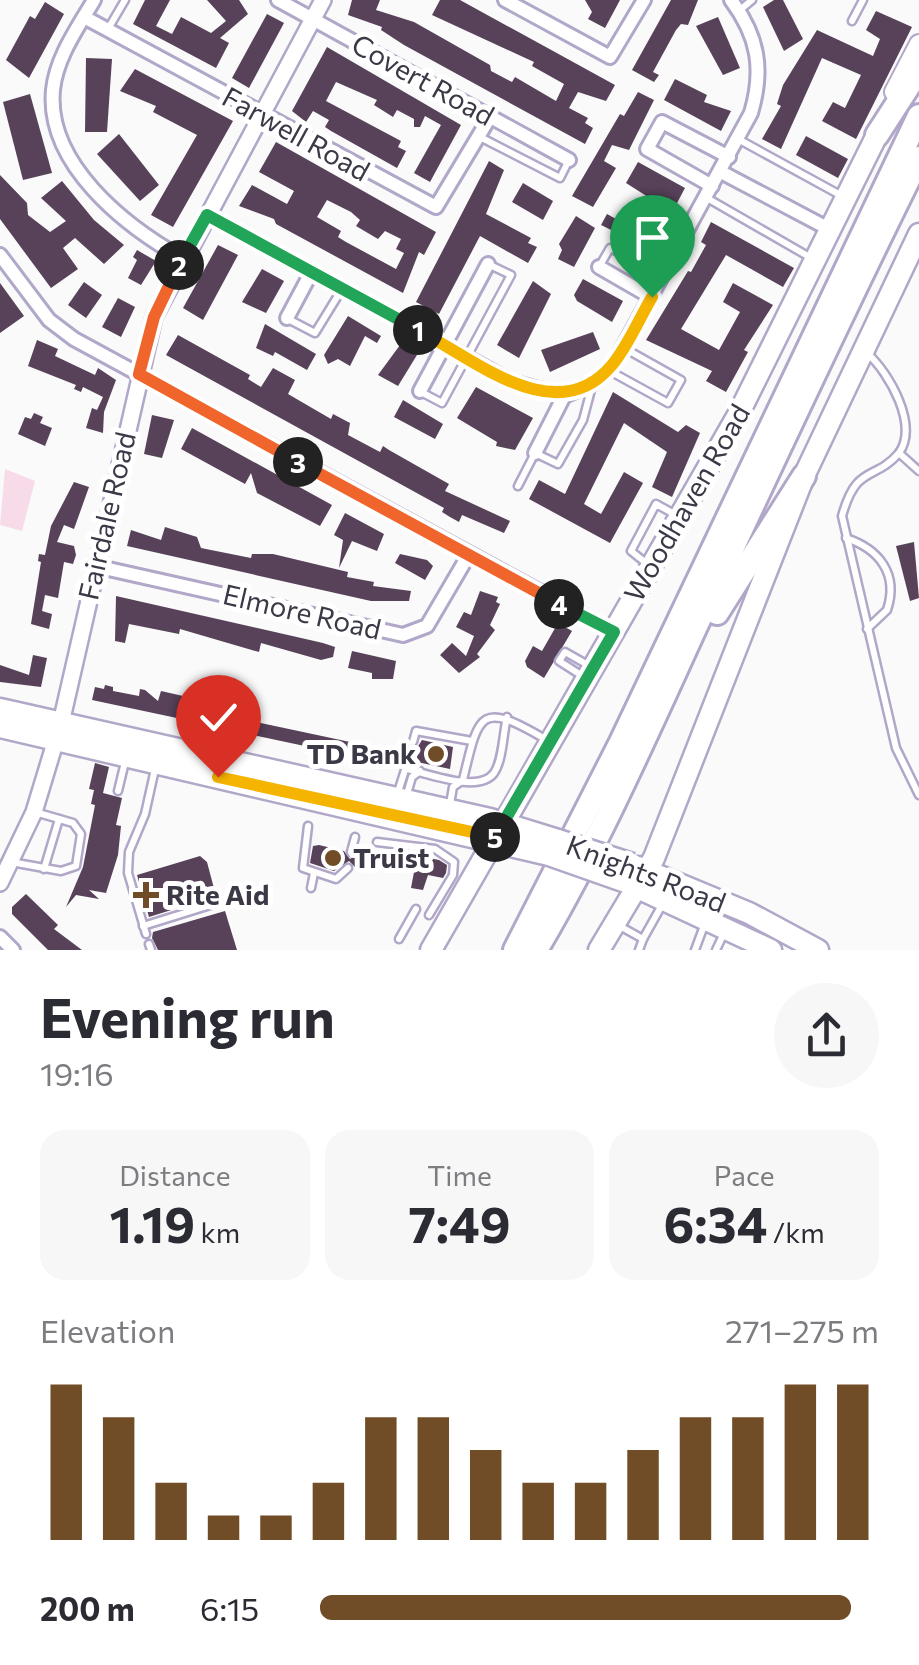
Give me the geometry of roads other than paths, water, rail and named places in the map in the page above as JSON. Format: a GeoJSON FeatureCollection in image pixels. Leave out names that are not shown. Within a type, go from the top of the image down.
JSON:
{"type":"FeatureCollection","features":[{"type":"Feature","properties":{"kind":"highway"},"geometry":{"type":"LineString","coordinates":[[877,135],[919,70]]}},
{"type":"Feature","properties":{"kind":"highway","name":"Woodhaven Road"},"geometry":{"type":"LineString","coordinates":[[515,950],[919,116]]}},
{"type":"Feature","properties":{"kind":"highway","name":"Woodhaven Road"},"geometry":{"type":"LineString","coordinates":[[536,950],[578,877],[654,725],[782,443],[919,158]]}},
{"type":"Feature","properties":{"kind":"highway"},"geometry":{"type":"LineString","coordinates":[[654,725],[734,584],[804,476]]}},
{"type":"Feature","properties":{"kind":"highway"},"geometry":{"type":"LineString","coordinates":[[504,950],[550,881]]}},
{"type":"Feature","properties":{"kind":"main road","name":"Woodhaven Road"},"geometry":{"type":"LineString","coordinates":[[431,950],[750,392],[919,44]]}},
{"type":"Feature","properties":{"kind":"main road"},"geometry":{"type":"LineString","coordinates":[[599,950],[692,773],[804,476],[919,234]]}},
{"type":"Feature","properties":{"kind":"main road","name":"Knights Road"},"geometry":{"type":"LineString","coordinates":[[0,709],[126,756],[217,776],[401,806],[451,810],[499,831]]}},
{"type":"Feature","properties":{"kind":"main road","name":"Knights Road"},"geometry":{"type":"LineString","coordinates":[[0,726],[59,731],[217,776]]}},
{"type":"Feature","properties":{"kind":"main road","name":"Knights Road"},"geometry":{"type":"LineString","coordinates":[[401,806],[499,831],[748,913],[818,950]]}},
{"type":"Feature","properties":{"kind":"main road","name":"Knights Road"},"geometry":{"type":"LineString","coordinates":[[635,876],[717,935],[772,950]]}},
{"type":"Feature","properties":{"kind":"street"},"geometry":{"type":"LineString","coordinates":[[94,0],[57,68],[52,91],[61,138],[90,184],[114,210],[182,258]]}},
{"type":"Feature","properties":{"kind":"street","name":"Covert Road"},"geometry":{"type":"LineString","coordinates":[[278,0],[569,160]]}},
{"type":"Feature","properties":{"kind":"street","name":"Fairdale Road"},"geometry":{"type":"LineString","coordinates":[[0,882],[34,812],[59,731],[154,317],[182,258],[323,0]]}},
{"type":"Feature","properties":{"kind":"street"},"geometry":{"type":"LineString","coordinates":[[506,0],[610,57],[644,0]]}},
{"type":"Feature","properties":{"kind":"street"},"geometry":{"type":"LineString","coordinates":[[207,215],[524,387],[564,396],[592,384],[623,348],[752,113],[760,69],[757,44],[735,5]]}},
{"type":"Feature","properties":{"kind":"street","name":"Farwell Road"},"geometry":{"type":"LineString","coordinates":[[84,18],[436,207],[490,117]]}},
{"type":"Feature","properties":{"kind":"street"},"geometry":{"type":"LineString","coordinates":[[709,191],[646,149],[662,122],[729,157]]}},
{"type":"Feature","properties":{"kind":"street"},"geometry":{"type":"LineString","coordinates":[[720,172],[829,229]]}},
{"type":"Feature","properties":{"kind":"street"},"geometry":{"type":"LineString","coordinates":[[0,255],[59,329],[468,556],[614,632]]}},
{"type":"Feature","properties":{"kind":"street"},"geometry":{"type":"LineString","coordinates":[[420,391],[488,264]]}},
{"type":"Feature","properties":{"kind":"street"},"geometry":{"type":"LineString","coordinates":[[599,267],[652,297]]}},
{"type":"Feature","properties":{"kind":"street"},"geometry":{"type":"LineString","coordinates":[[287,318],[312,273]]}},
{"type":"Feature","properties":{"kind":"street"},"geometry":{"type":"LineString","coordinates":[[535,453],[564,396]]}},
{"type":"Feature","properties":{"kind":"street","name":"Elmore Road"},"geometry":{"type":"LineString","coordinates":[[95,566],[403,635],[427,626],[468,556]]}},
{"type":"Feature","properties":{"kind":"street"},"geometry":{"type":"LineString","coordinates":[[0,936],[13,950]]}},
{"type":"Feature","properties":{"kind":"lane"},"geometry":{"type":"LineString","coordinates":[[107,30],[124,0]]}},
{"type":"Feature","properties":{"kind":"lane"},"geometry":{"type":"LineString","coordinates":[[735,5],[752,0]]}},
{"type":"Feature","properties":{"kind":"lane"},"geometry":{"type":"LineString","coordinates":[[852,21],[863,0]]}},
{"type":"Feature","properties":{"kind":"lane"},"geometry":{"type":"LineString","coordinates":[[479,137],[560,178],[569,160]]}},
{"type":"Feature","properties":{"kind":"lane"},"geometry":{"type":"LineString","coordinates":[[738,139],[845,198]]}},
{"type":"Feature","properties":{"kind":"lane"},"geometry":{"type":"LineString","coordinates":[[709,191],[814,260]]}},
{"type":"Feature","properties":{"kind":"lane"},"geometry":{"type":"LineString","coordinates":[[599,267],[610,248],[664,275]]}},
{"type":"Feature","properties":{"kind":"lane"},"geometry":{"type":"LineString","coordinates":[[420,391],[442,403],[468,357],[511,275],[488,264]]}},
{"type":"Feature","properties":{"kind":"lane"},"geometry":{"type":"LineString","coordinates":[[287,318],[314,333],[342,289]]}},
{"type":"Feature","properties":{"kind":"lane"},"geometry":{"type":"LineString","coordinates":[[608,370],[668,402],[681,380],[623,348]]}},
{"type":"Feature","properties":{"kind":"lane"},"geometry":{"type":"LineString","coordinates":[[864,350],[886,370],[900,400],[907,433],[900,453],[862,476],[848,496],[842,516],[844,538],[896,748],[919,795]]}},
{"type":"Feature","properties":{"kind":"lane"},"geometry":{"type":"LineString","coordinates":[[518,486],[535,453],[558,464],[584,420],[592,384]]}},
{"type":"Feature","properties":{"kind":"lane"},"geometry":{"type":"LineString","coordinates":[[900,453],[919,471]]}},
{"type":"Feature","properties":{"kind":"lane"},"geometry":{"type":"LineString","coordinates":[[844,538],[874,551],[890,580],[887,610],[867,629]]}},
{"type":"Feature","properties":{"kind":"lane"},"geometry":{"type":"LineString","coordinates":[[451,810],[454,788],[463,780],[472,742],[485,720],[507,717],[551,742]]}},
{"type":"Feature","properties":{"kind":"lane"},"geometry":{"type":"LineString","coordinates":[[407,769],[478,782],[495,772],[507,717]]}},
{"type":"Feature","properties":{"kind":"lane"},"geometry":{"type":"LineString","coordinates":[[401,806],[416,730],[472,742]]}},
{"type":"Feature","properties":{"kind":"lane"},"geometry":{"type":"LineString","coordinates":[[118,791],[126,756]]}},
{"type":"Feature","properties":{"kind":"lane"},"geometry":{"type":"LineString","coordinates":[[156,762],[145,814],[129,852],[128,874],[144,930],[236,898]]}},
{"type":"Feature","properties":{"kind":"lane"},"geometry":{"type":"LineString","coordinates":[[401,806],[408,784],[420,771]]}},
{"type":"Feature","properties":{"kind":"lane"},"geometry":{"type":"LineString","coordinates":[[11,862],[44,869],[76,866],[81,834],[72,824],[34,812]]}},
{"type":"Feature","properties":{"kind":"lane"},"geometry":{"type":"LineString","coordinates":[[44,869],[58,819]]}},
{"type":"Feature","properties":{"kind":"lane"},"geometry":{"type":"LineString","coordinates":[[308,826],[301,862],[314,873],[336,879],[348,868]]}},
{"type":"Feature","properties":{"kind":"lane"},"geometry":{"type":"LineString","coordinates":[[352,852],[355,837]]}},
{"type":"Feature","properties":{"kind":"lane"},"geometry":{"type":"LineString","coordinates":[[377,842],[435,848],[454,862],[454,875],[429,915]]}},
{"type":"Feature","properties":{"kind":"lane"},"geometry":{"type":"LineString","coordinates":[[311,888],[314,873]]}},
{"type":"Feature","properties":{"kind":"lane"},"geometry":{"type":"LineString","coordinates":[[639,950],[664,900]]}},
{"type":"Feature","properties":{"kind":"lane"},"geometry":{"type":"LineString","coordinates":[[399,939],[416,909]]}},
{"type":"Feature","properties":{"kind":"lane"},"geometry":{"type":"LineString","coordinates":[[616,923],[643,939]]}},
{"type":"Feature","properties":{"kind":"lane"},"geometry":{"type":"LineString","coordinates":[[695,950],[717,935],[732,950]]}},
{"type":"Feature","properties":{"kind":"place","name":"TD Bank"},"geometry":{"type":"Point","coordinates":[436,754]}},
{"type":"Feature","properties":{"kind":"place","name":"Truist"},"geometry":{"type":"Point","coordinates":[333,858]}},
{"type":"Feature","properties":{"kind":"place","name":"Rite Aid"},"geometry":{"type":"Point","coordinates":[146,895]}}]}
